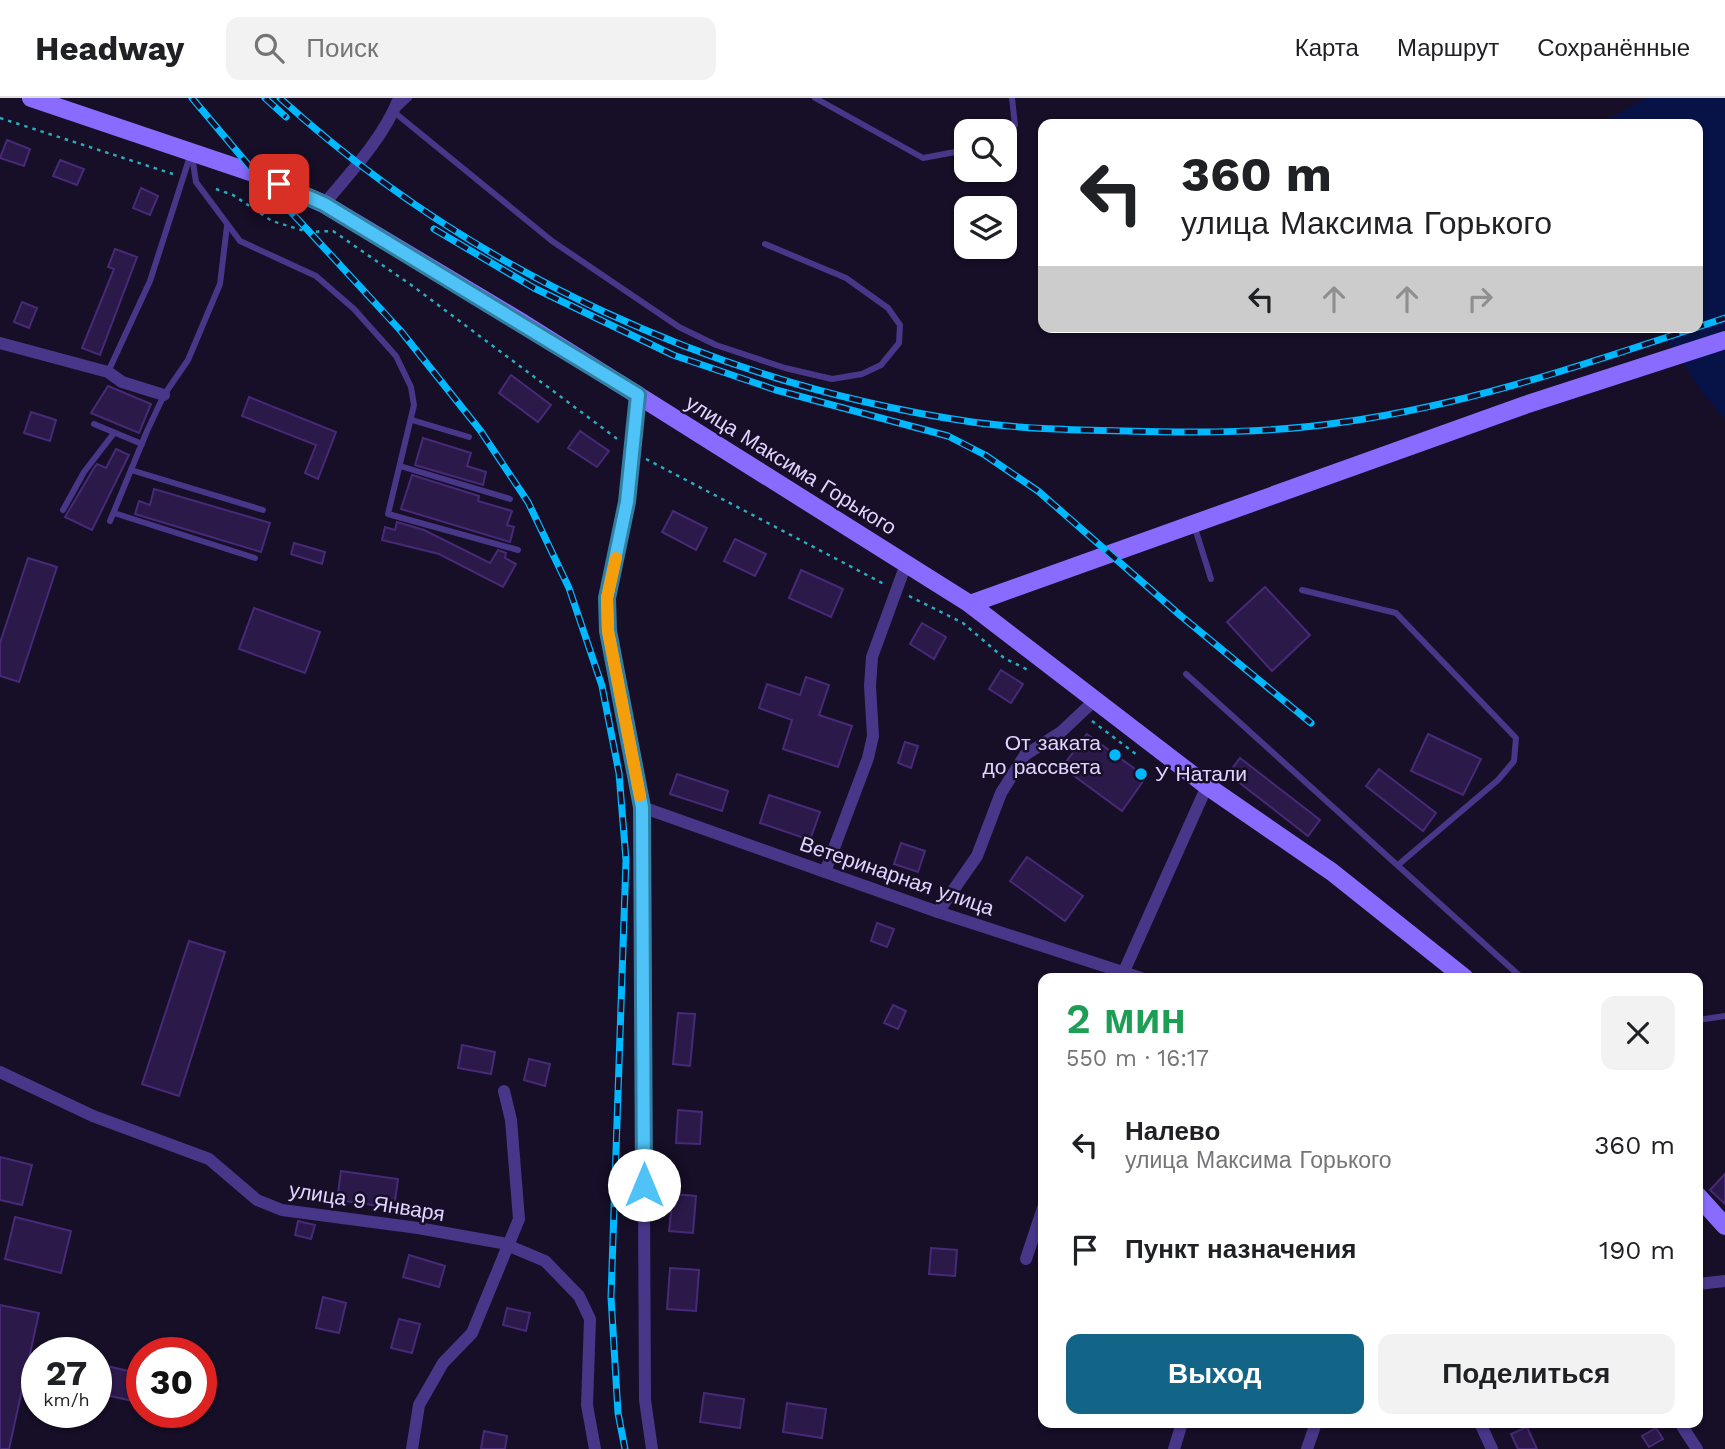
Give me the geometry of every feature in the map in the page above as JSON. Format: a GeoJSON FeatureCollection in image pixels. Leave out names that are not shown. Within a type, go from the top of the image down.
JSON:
{"type":"FeatureCollection","features":[{"type":"Feature","properties":{"kind":"street","name":"улица Максима Горького"},"geometry":{"type":"LineString","coordinates":[[31,98],[256,174],[324,204],[638,395],[970,604],[1207,786],[1332,872],[1459,973]]}},
{"type":"Feature","properties":{"kind":"street"},"geometry":{"type":"LineString","coordinates":[[324,204],[358,163],[394,112],[399,98]]}},
{"type":"Feature","properties":{"kind":"street"},"geometry":{"type":"LineString","coordinates":[[970,604],[1525,405],[1725,340]]}},
{"type":"Feature","properties":{"kind":"street"},"geometry":{"type":"LineString","coordinates":[[0,343],[108,372],[122,382],[164,395]]}},
{"type":"Feature","properties":{"kind":"street"},"geometry":{"type":"LineString","coordinates":[[638,395],[627,502],[607,598],[608,631],[642,807],[645,1400],[652,1449]]}},
{"type":"Feature","properties":{"kind":"street"},"geometry":{"type":"LineString","coordinates":[[825,872],[868,758],[873,736],[872,657],[906,564]]}},
{"type":"Feature","properties":{"kind":"street"},"geometry":{"type":"LineString","coordinates":[[938,912],[977,856],[1001,793],[1025,755],[1061,732],[1095,700]]}},
{"type":"Feature","properties":{"kind":"street"},"geometry":{"type":"LineString","coordinates":[[1124,973],[1207,786]]}},
{"type":"Feature","properties":{"kind":"street","name":"Ветеринарная улица"},"geometry":{"type":"LineString","coordinates":[[642,807],[1117,973]]}},
{"type":"Feature","properties":{"kind":"street","name":"улица 9 Января"},"geometry":{"type":"LineString","coordinates":[[0,1072],[93,1116],[209,1159],[257,1199],[282,1210],[418,1228],[509,1246],[545,1261],[579,1296],[590,1318],[587,1405],[595,1449]]}},
{"type":"Feature","properties":{"kind":"street"},"geometry":{"type":"LineString","coordinates":[[412,1449],[419,1405],[443,1363],[472,1333],[519,1219],[510,1120],[504,1091]]}},
{"type":"Feature","properties":{"kind":"street"},"geometry":{"type":"LineString","coordinates":[[1703,1202],[1725,1226]]}},
{"type":"Feature","properties":{"kind":"street"},"geometry":{"type":"LineString","coordinates":[[1027,1259],[1038,1224]]}},
{"type":"Feature","properties":{"kind":"street"},"geometry":{"type":"LineString","coordinates":[[1703,1283],[1725,1281]]}},
{"type":"Feature","properties":{"kind":"street"},"geometry":{"type":"LineString","coordinates":[[1174,1449],[1180,1428]]}},
{"type":"Feature","properties":{"kind":"street"},"geometry":{"type":"LineString","coordinates":[[1307,1449],[1315,1428]]}},
{"type":"Feature","properties":{"kind":"street"},"geometry":{"type":"LineString","coordinates":[[1482,1428],[1492,1449]]}},
{"type":"Feature","properties":{"kind":"street"},"geometry":{"type":"LineString","coordinates":[[1683,1428],[1697,1449]]}},
{"type":"Feature","properties":{"kind":"lane"},"geometry":{"type":"LineString","coordinates":[[409,98],[394,112],[552,240],[679,327],[716,345],[785,368],[832,379],[862,374],[881,365],[899,343],[900,325],[888,308],[846,278],[765,243]]}},
{"type":"Feature","properties":{"kind":"lane"},"geometry":{"type":"LineString","coordinates":[[815,98],[923,158],[954,152]]}},
{"type":"Feature","properties":{"kind":"lane"},"geometry":{"type":"LineString","coordinates":[[1012,98],[1014,119]]}},
{"type":"Feature","properties":{"kind":"lane"},"geometry":{"type":"LineString","coordinates":[[108,372],[150,281],[191,151]]}},
{"type":"Feature","properties":{"kind":"lane"},"geometry":{"type":"LineString","coordinates":[[191,151],[196,182],[240,241],[256,251],[316,276],[354,309],[396,356],[406,377],[414,405],[388,514],[518,550]]}},
{"type":"Feature","properties":{"kind":"lane"},"geometry":{"type":"LineString","coordinates":[[110,521],[164,395],[188,360],[220,284],[227,226]]}},
{"type":"Feature","properties":{"kind":"lane"},"geometry":{"type":"LineString","coordinates":[[412,419],[470,438]]}},
{"type":"Feature","properties":{"kind":"lane"},"geometry":{"type":"LineString","coordinates":[[94,424],[142,444]]}},
{"type":"Feature","properties":{"kind":"lane"},"geometry":{"type":"LineString","coordinates":[[63,510],[83,472],[114,433]]}},
{"type":"Feature","properties":{"kind":"lane"},"geometry":{"type":"LineString","coordinates":[[400,466],[510,499]]}},
{"type":"Feature","properties":{"kind":"lane"},"geometry":{"type":"LineString","coordinates":[[131,470],[263,510]]}},
{"type":"Feature","properties":{"kind":"lane"},"geometry":{"type":"LineString","coordinates":[[114,513],[256,558]]}},
{"type":"Feature","properties":{"kind":"lane"},"geometry":{"type":"LineString","coordinates":[[1193,523],[1212,579]]}},
{"type":"Feature","properties":{"kind":"lane"},"geometry":{"type":"LineString","coordinates":[[1302,590],[1396,613],[1505,723],[1516,738],[1514,761],[1498,780],[1398,865]]}},
{"type":"Feature","properties":{"kind":"lane"},"geometry":{"type":"LineString","coordinates":[[1186,674],[1517,973]]}},
{"type":"Feature","properties":{"kind":"lane"},"geometry":{"type":"LineString","coordinates":[[1703,1019],[1725,1016]]}},
{"type":"Feature","properties":{"kind":"path"},"geometry":{"type":"LineString","coordinates":[[0,118],[182,178]]}},
{"type":"Feature","properties":{"kind":"path"},"geometry":{"type":"LineString","coordinates":[[196,182],[233,195],[272,221],[308,232],[333,231],[414,286],[660,468],[964,623],[1004,658],[1039,676]]}},
{"type":"Feature","properties":{"kind":"path"},"geometry":{"type":"LineString","coordinates":[[1081,713],[1147,762]]}},
{"type":"Feature","properties":{"kind":"shaded area"},"geometry":{"type":"Polygon","coordinates":[[[1647,98],[1725,98],[1725,418],[1705,396],[1662,333],[1703,333],[1703,119],[1607,119],[1647,98]]]}},
{"type":"Feature","properties":{"kind":"building"},"geometry":{"type":"Polygon","coordinates":[[[7,140],[30,149],[24,166],[0,158],[7,140]]]}},
{"type":"Feature","properties":{"kind":"building"},"geometry":{"type":"Polygon","coordinates":[[[60,160],[84,169],[77,185],[53,176],[60,160]]]}},
{"type":"Feature","properties":{"kind":"building"},"geometry":{"type":"Polygon","coordinates":[[[141,188],[158,196],[150,215],[133,208],[141,188]]]}},
{"type":"Feature","properties":{"kind":"building"},"geometry":{"type":"Polygon","coordinates":[[[115,249],[137,257],[100,355],[82,348],[114,269],[108,267],[115,249]]]}},
{"type":"Feature","properties":{"kind":"building"},"geometry":{"type":"Polygon","coordinates":[[[22,302],[37,308],[29,328],[14,322],[22,302]]]}},
{"type":"Feature","properties":{"kind":"building"},"geometry":{"type":"Polygon","coordinates":[[[511,375],[551,405],[538,422],[499,393],[511,375]]]}},
{"type":"Feature","properties":{"kind":"building"},"geometry":{"type":"Polygon","coordinates":[[[108,386],[151,404],[139,433],[91,413],[108,386]]]}},
{"type":"Feature","properties":{"kind":"building"},"geometry":{"type":"Polygon","coordinates":[[[249,397],[336,432],[318,479],[305,473],[316,445],[242,416],[249,397]]]}},
{"type":"Feature","properties":{"kind":"building"},"geometry":{"type":"Polygon","coordinates":[[[31,412],[56,420],[50,441],[24,433],[31,412]]]}},
{"type":"Feature","properties":{"kind":"building"},"geometry":{"type":"Polygon","coordinates":[[[580,431],[609,451],[597,467],[568,448],[580,431]]]}},
{"type":"Feature","properties":{"kind":"building"},"geometry":{"type":"Polygon","coordinates":[[[423,438],[471,453],[467,466],[486,472],[483,485],[415,465],[423,438]]]}},
{"type":"Feature","properties":{"kind":"building"},"geometry":{"type":"Polygon","coordinates":[[[116,449],[129,455],[92,530],[65,517],[97,464],[106,468],[116,449]]]}},
{"type":"Feature","properties":{"kind":"building"},"geometry":{"type":"Polygon","coordinates":[[[412,475],[479,496],[478,501],[512,511],[507,525],[514,527],[510,542],[401,509],[412,475]]]}},
{"type":"Feature","properties":{"kind":"building"},"geometry":{"type":"Polygon","coordinates":[[[154,489],[270,523],[261,552],[135,514],[139,501],[150,505],[154,489]]]}},
{"type":"Feature","properties":{"kind":"building"},"geometry":{"type":"Polygon","coordinates":[[[673,511],[707,528],[696,550],[662,532],[673,511]]]}},
{"type":"Feature","properties":{"kind":"building"},"geometry":{"type":"Polygon","coordinates":[[[397,522],[424,530],[490,563],[498,550],[506,553],[505,558],[516,564],[503,587],[439,554],[382,540],[385,527],[395,530],[397,522]]]}},
{"type":"Feature","properties":{"kind":"building"},"geometry":{"type":"Polygon","coordinates":[[[735,539],[766,554],[755,576],[724,561],[735,539]]]}},
{"type":"Feature","properties":{"kind":"building"},"geometry":{"type":"Polygon","coordinates":[[[294,543],[325,552],[322,564],[291,554],[294,543]]]}},
{"type":"Feature","properties":{"kind":"building"},"geometry":{"type":"Polygon","coordinates":[[[28,558],[57,567],[19,682],[0,676],[0,643],[28,558]]]}},
{"type":"Feature","properties":{"kind":"building"},"geometry":{"type":"Polygon","coordinates":[[[801,570],[843,589],[831,617],[789,598],[801,570]]]}},
{"type":"Feature","properties":{"kind":"building"},"geometry":{"type":"Polygon","coordinates":[[[1265,587],[1310,635],[1272,671],[1227,622],[1265,587]]]}},
{"type":"Feature","properties":{"kind":"building"},"geometry":{"type":"Polygon","coordinates":[[[254,608],[320,632],[305,673],[239,649],[254,608]]]}},
{"type":"Feature","properties":{"kind":"building"},"geometry":{"type":"Polygon","coordinates":[[[922,623],[946,637],[934,659],[910,644],[922,623]]]}},
{"type":"Feature","properties":{"kind":"building"},"geometry":{"type":"Polygon","coordinates":[[[1001,670],[1023,684],[1011,703],[989,689],[1001,670]]]}},
{"type":"Feature","properties":{"kind":"building"},"geometry":{"type":"Polygon","coordinates":[[[806,677],[829,685],[819,715],[852,726],[838,767],[783,749],[792,720],[759,708],[767,684],[800,695],[806,677]]]}},
{"type":"Feature","properties":{"kind":"building"},"geometry":{"type":"Polygon","coordinates":[[[1087,734],[1146,777],[1122,811],[1062,767],[1087,734]]]}},
{"type":"Feature","properties":{"kind":"building"},"geometry":{"type":"Polygon","coordinates":[[[1428,734],[1481,759],[1463,795],[1411,771],[1428,734]]]}},
{"type":"Feature","properties":{"kind":"building"},"geometry":{"type":"Polygon","coordinates":[[[905,742],[918,746],[911,768],[898,763],[905,742]]]}},
{"type":"Feature","properties":{"kind":"building"},"geometry":{"type":"Polygon","coordinates":[[[1240,758],[1320,820],[1308,836],[1228,774],[1240,758]]]}},
{"type":"Feature","properties":{"kind":"building"},"geometry":{"type":"Polygon","coordinates":[[[1379,769],[1436,813],[1423,831],[1366,786],[1379,769]]]}},
{"type":"Feature","properties":{"kind":"building"},"geometry":{"type":"Polygon","coordinates":[[[677,774],[728,791],[722,811],[670,794],[677,774]]]}},
{"type":"Feature","properties":{"kind":"building"},"geometry":{"type":"Polygon","coordinates":[[[769,795],[820,812],[810,840],[760,823],[769,795]]]}},
{"type":"Feature","properties":{"kind":"building"},"geometry":{"type":"Polygon","coordinates":[[[901,843],[925,851],[918,872],[894,864],[901,843]]]}},
{"type":"Feature","properties":{"kind":"building"},"geometry":{"type":"Polygon","coordinates":[[[1027,857],[1083,896],[1065,921],[1010,881],[1027,857]]]}},
{"type":"Feature","properties":{"kind":"building"},"geometry":{"type":"Polygon","coordinates":[[[877,923],[894,929],[887,947],[871,941],[877,923]]]}},
{"type":"Feature","properties":{"kind":"building"},"geometry":{"type":"Polygon","coordinates":[[[189,941],[225,952],[179,1096],[142,1084],[189,941]]]}},
{"type":"Feature","properties":{"kind":"building"},"geometry":{"type":"Polygon","coordinates":[[[893,1005],[906,1011],[898,1029],[884,1023],[893,1005]]]}},
{"type":"Feature","properties":{"kind":"building"},"geometry":{"type":"Polygon","coordinates":[[[678,1013],[695,1014],[690,1066],[673,1064],[678,1013]]]}},
{"type":"Feature","properties":{"kind":"building"},"geometry":{"type":"Polygon","coordinates":[[[462,1045],[495,1052],[491,1074],[458,1068],[462,1045]]]}},
{"type":"Feature","properties":{"kind":"building"},"geometry":{"type":"Polygon","coordinates":[[[529,1059],[550,1064],[545,1086],[524,1080],[529,1059]]]}},
{"type":"Feature","properties":{"kind":"building"},"geometry":{"type":"Polygon","coordinates":[[[678,1110],[702,1112],[700,1144],[676,1143],[678,1110]]]}},
{"type":"Feature","properties":{"kind":"building"},"geometry":{"type":"Polygon","coordinates":[[[0,1157],[32,1165],[22,1205],[0,1200],[0,1157]]]}},
{"type":"Feature","properties":{"kind":"building"},"geometry":{"type":"Polygon","coordinates":[[[341,1171],[398,1179],[394,1208],[337,1200],[341,1171]]]}},
{"type":"Feature","properties":{"kind":"building"},"geometry":{"type":"Polygon","coordinates":[[[1725,1174],[1725,1204],[1710,1190],[1725,1174]]]}},
{"type":"Feature","properties":{"kind":"building"},"geometry":{"type":"Polygon","coordinates":[[[673,1194],[696,1196],[693,1233],[669,1231],[673,1194]]]}},
{"type":"Feature","properties":{"kind":"building"},"geometry":{"type":"Polygon","coordinates":[[[15,1217],[71,1231],[61,1273],[5,1259],[15,1217]]]}},
{"type":"Feature","properties":{"kind":"building"},"geometry":{"type":"Polygon","coordinates":[[[298,1221],[315,1225],[311,1239],[295,1235],[298,1221]]]}},
{"type":"Feature","properties":{"kind":"building"},"geometry":{"type":"Polygon","coordinates":[[[931,1248],[957,1250],[955,1276],[929,1274],[931,1248]]]}},
{"type":"Feature","properties":{"kind":"building"},"geometry":{"type":"Polygon","coordinates":[[[409,1255],[445,1266],[439,1287],[403,1277],[409,1255]]]}},
{"type":"Feature","properties":{"kind":"building"},"geometry":{"type":"Polygon","coordinates":[[[670,1268],[699,1270],[696,1311],[667,1309],[670,1268]]]}},
{"type":"Feature","properties":{"kind":"building"},"geometry":{"type":"Polygon","coordinates":[[[323,1297],[346,1303],[339,1333],[316,1328],[323,1297]]]}},
{"type":"Feature","properties":{"kind":"building"},"geometry":{"type":"Polygon","coordinates":[[[0,1305],[39,1313],[34,1337],[21,1337],[21,1395],[9,1449],[0,1449],[0,1305]]]}},
{"type":"Feature","properties":{"kind":"building"},"geometry":{"type":"Polygon","coordinates":[[[507,1308],[530,1313],[526,1331],[503,1325],[507,1308]]]}},
{"type":"Feature","properties":{"kind":"building"},"geometry":{"type":"Polygon","coordinates":[[[399,1319],[420,1324],[412,1353],[391,1348],[399,1319]]]}},
{"type":"Feature","properties":{"kind":"building"},"geometry":{"type":"Polygon","coordinates":[[[112,1367],[126,1370],[126,1400],[112,1396],[112,1367]]]}},
{"type":"Feature","properties":{"kind":"building"},"geometry":{"type":"Polygon","coordinates":[[[704,1393],[744,1399],[740,1428],[700,1422],[704,1393]]]}},
{"type":"Feature","properties":{"kind":"building"},"geometry":{"type":"Polygon","coordinates":[[[787,1403],[826,1409],[822,1438],[783,1432],[787,1403]]]}},
{"type":"Feature","properties":{"kind":"building"},"geometry":{"type":"Polygon","coordinates":[[[1527,1428],[1537,1449],[1518,1449],[1511,1434],[1527,1428]]]}},
{"type":"Feature","properties":{"kind":"building"},"geometry":{"type":"Polygon","coordinates":[[[1656,1428],[1663,1439],[1649,1447],[1642,1436],[1656,1428]]]}},
{"type":"Feature","properties":{"kind":"building"},"geometry":{"type":"Polygon","coordinates":[[[484,1431],[507,1436],[505,1449],[481,1449],[484,1431]]]}},
{"type":"Feature","properties":{"kind":"railway"},"geometry":{"type":"LineString","coordinates":[[192,98],[256,174],[400,330],[480,430],[528,502],[569,588],[602,686],[619,773],[626,860],[611,1297],[618,1413],[625,1449]]}},
{"type":"Feature","properties":{"kind":"railway"},"geometry":{"type":"LineString","coordinates":[[265,98],[286,117]]}},
{"type":"Feature","properties":{"kind":"railway"},"geometry":{"type":"LineString","coordinates":[[280,98],[354,160],[433,216],[516,267],[602,311],[692,349],[784,380],[877,405],[972,422],[1050,429],[1182,432],[1317,426],[1393,414],[1489,392],[1679,333]]}},
{"type":"Feature","properties":{"kind":"railway"},"geometry":{"type":"LineString","coordinates":[[434,229],[534,288],[673,355],[776,390],[948,436],[985,455],[1038,491],[1181,616],[1311,723]]}},
{"type":"Feature","properties":{"kind":"railway"},"geometry":{"type":"LineString","coordinates":[[1703,325],[1725,318]]}},
{"type":"Feature","properties":{"kind":"slow traffic"},"geometry":{"type":"LineString","coordinates":[[616,558],[607,598],[608,631],[640,796]]}},
{"type":"Feature","properties":{"kind":"place","name":"От заката до рассвета"},"geometry":{"type":"Point","coordinates":[1115,755]}},
{"type":"Feature","properties":{"kind":"place","name":"У Натали"},"geometry":{"type":"Point","coordinates":[1141,774]}},
{"type":"Feature","properties":{"kind":"route"},"geometry":{"type":"LineString","coordinates":[[279,184],[324,204],[638,395],[627,502],[607,598],[608,631],[642,807],[644,1185]]}}]}
